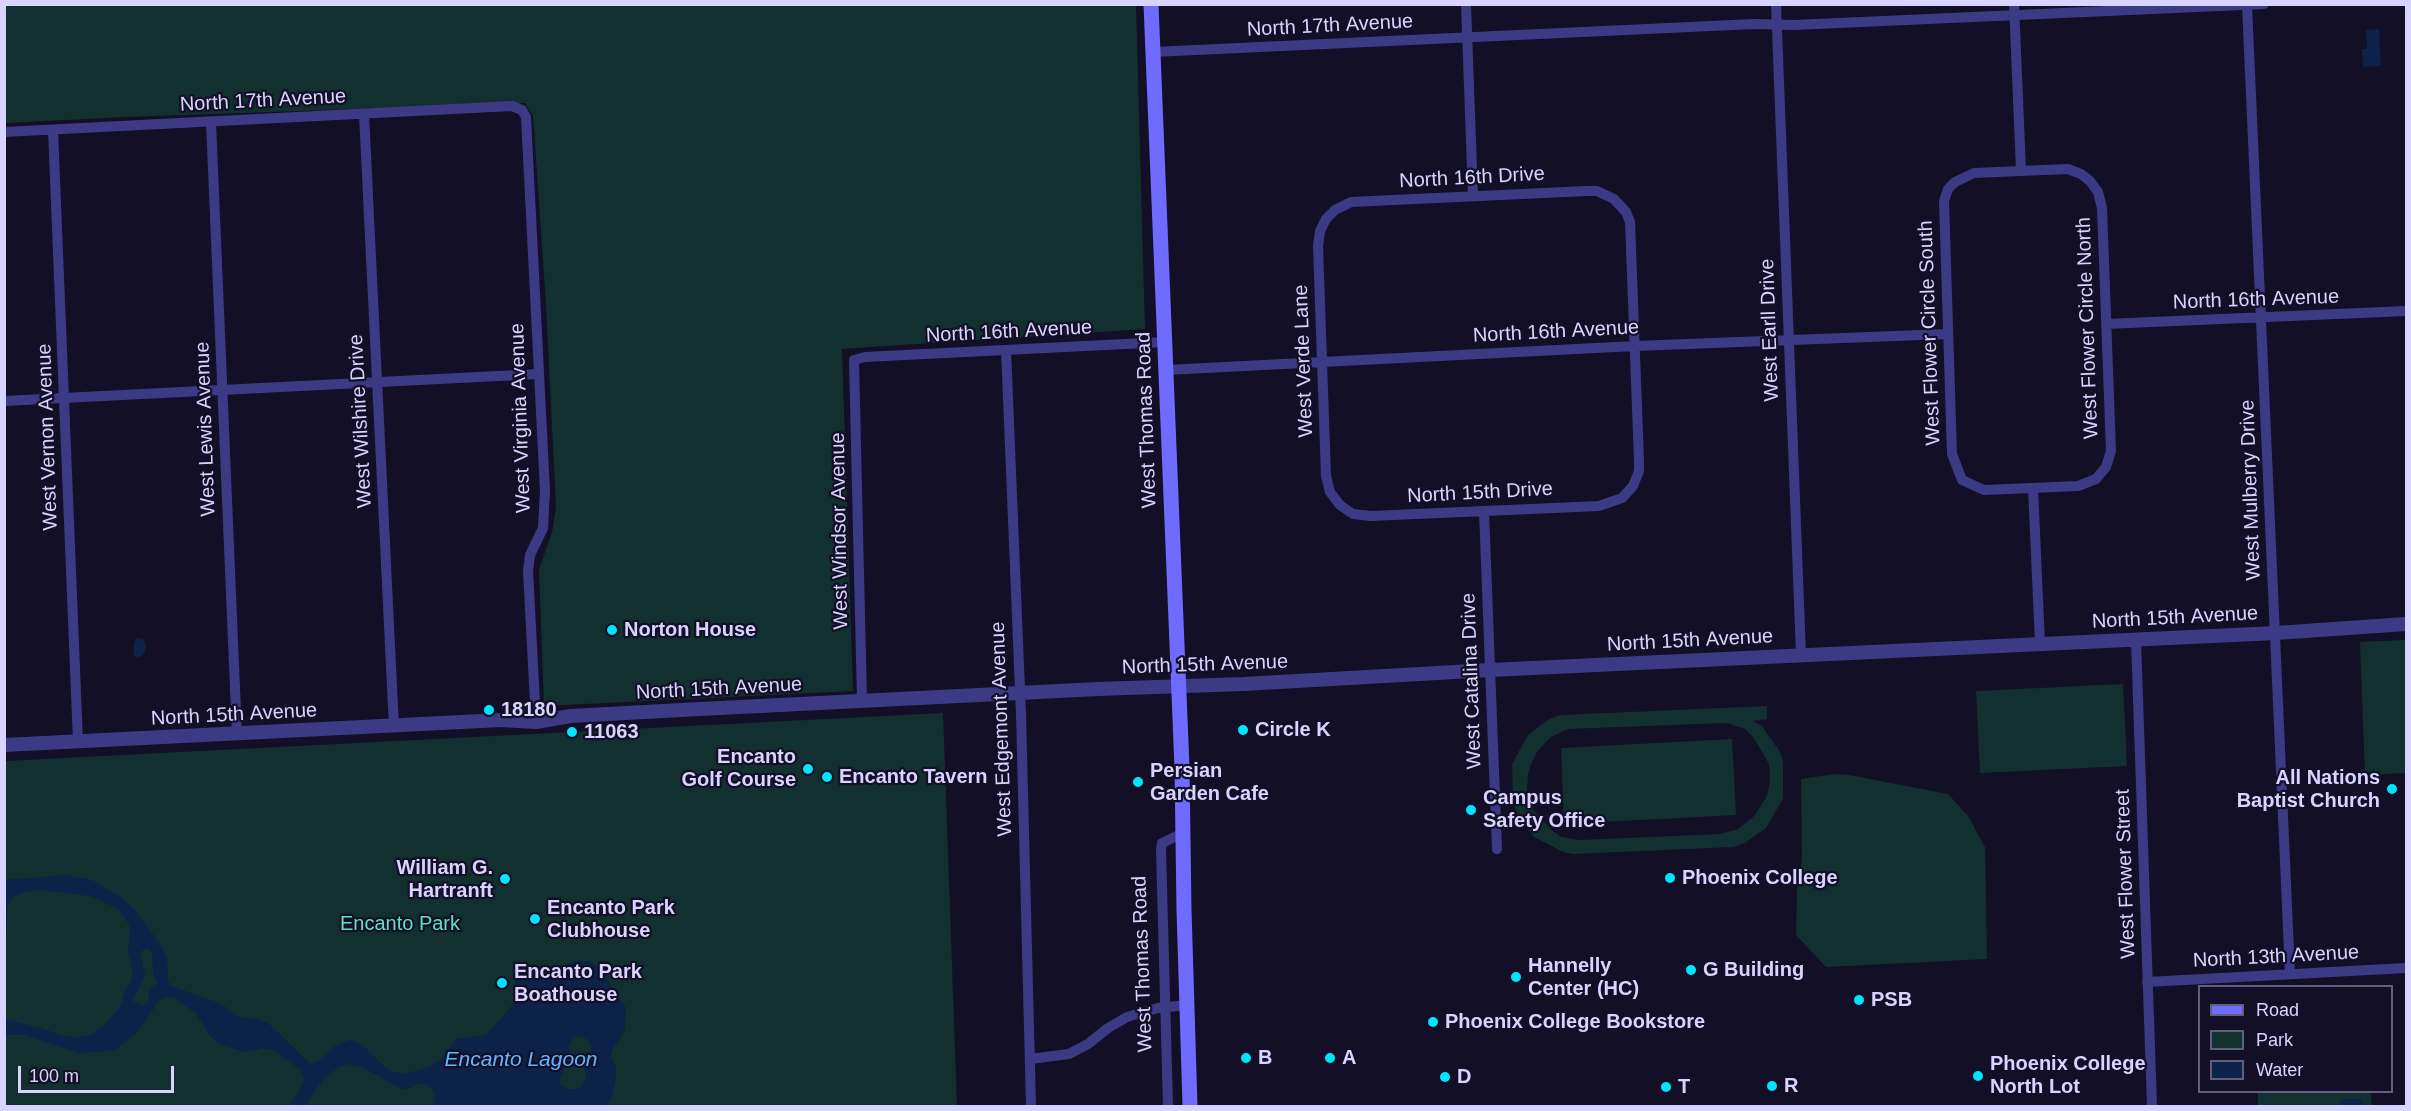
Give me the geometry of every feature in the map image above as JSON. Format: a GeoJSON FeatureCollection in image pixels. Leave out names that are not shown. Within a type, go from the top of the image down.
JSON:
{"type":"FeatureCollection","features":[{"type":"Feature","properties":{"kind":"main road","name":"West Thomas Road"},"geometry":{"type":"LineString","coordinates":[[1150,4],[1179,687],[1190,1107]]}},
{"type":"Feature","properties":{"kind":"street"},"geometry":{"type":"LineString","coordinates":[[1466,4],[1473,196]]}},
{"type":"Feature","properties":{"kind":"street","name":"West Earll Drive"},"geometry":{"type":"LineString","coordinates":[[1776,4],[1801,655]]}},
{"type":"Feature","properties":{"kind":"street","name":"North 17th Avenue"},"geometry":{"type":"LineString","coordinates":[[1153,52],[1776,25],[2014,10],[2264,4]]}},
{"type":"Feature","properties":{"kind":"street","name":"West Mulberry Drive"},"geometry":{"type":"LineString","coordinates":[[2247,6],[2290,974]]}},
{"type":"Feature","properties":{"kind":"street"},"geometry":{"type":"LineString","coordinates":[[2014,10],[2021,170]]}},
{"type":"Feature","properties":{"kind":"street","name":"North 17th Avenue"},"geometry":{"type":"LineString","coordinates":[[4,132],[512,106],[522,110]]}},
{"type":"Feature","properties":{"kind":"street","name":"West Virginia Avenue"},"geometry":{"type":"LineString","coordinates":[[522,110],[526,117],[545,513],[543,528],[530,555],[528,571],[536,722]]}},
{"type":"Feature","properties":{"kind":"street","name":"West Wilshire Drive"},"geometry":{"type":"LineString","coordinates":[[364,114],[394,727]]}},
{"type":"Feature","properties":{"kind":"street","name":"West Lewis Avenue"},"geometry":{"type":"LineString","coordinates":[[210,122],[237,735]]}},
{"type":"Feature","properties":{"kind":"street","name":"West Vernon Avenue"},"geometry":{"type":"LineString","coordinates":[[53,130],[78,742]]}},
{"type":"Feature","properties":{"kind":"street","name":"West Flower Circle North"},"geometry":{"type":"LineString","coordinates":[[2021,170],[2068,169],[2081,174],[2098,192],[2102,208],[2111,452],[2106,467],[2096,479],[2078,486],[2033,488]]}},
{"type":"Feature","properties":{"kind":"street","name":"West Flower Circle South"},"geometry":{"type":"LineString","coordinates":[[2021,170],[1974,173],[1962,177],[1948,189],[1944,201],[1943,218],[1947,334],[1952,454],[1962,480],[1984,490],[2033,488]]}},
{"type":"Feature","properties":{"kind":"street","name":"North 16th Drive"},"geometry":{"type":"LineString","coordinates":[[1326,219],[1335,210],[1351,202],[1597,191],[1606,194],[1622,206],[1630,222],[1635,346]]}},
{"type":"Feature","properties":{"kind":"street","name":"West Verde Lane"},"geometry":{"type":"LineString","coordinates":[[1326,219],[1320,231],[1318,246],[1326,476],[1330,492],[1336,501]]}},
{"type":"Feature","properties":{"kind":"street","name":"North 16th Avenue"},"geometry":{"type":"LineString","coordinates":[[2106,324],[2406,311]]}},
{"type":"Feature","properties":{"kind":"street","name":"North 16th Avenue"},"geometry":{"type":"LineString","coordinates":[[1166,370],[1635,346],[1947,334]]}},
{"type":"Feature","properties":{"kind":"street","name":"North 16th Avenue"},"geometry":{"type":"LineString","coordinates":[[854,360],[865,357],[1165,342]]}},
{"type":"Feature","properties":{"kind":"street","name":"North 15th Drive"},"geometry":{"type":"LineString","coordinates":[[1336,501],[1353,514],[1371,516],[1599,506],[1615,502],[1627,493],[1636,481],[1640,461],[1635,346]]}},
{"type":"Feature","properties":{"kind":"street","name":"West Edgemont Avenue"},"geometry":{"type":"LineString","coordinates":[[1006,350],[1031,1107]]}},
{"type":"Feature","properties":{"kind":"street","name":"West Windsor Avenue"},"geometry":{"type":"LineString","coordinates":[[854,360],[862,701]]}},
{"type":"Feature","properties":{"kind":"street"},"geometry":{"type":"LineString","coordinates":[[4,401],[538,374]]}},
{"type":"Feature","properties":{"kind":"street"},"geometry":{"type":"LineString","coordinates":[[2033,488],[2040,644]]}},
{"type":"Feature","properties":{"kind":"street","name":"West Catalina Drive"},"geometry":{"type":"LineString","coordinates":[[1484,511],[1497,849]]}},
{"type":"Feature","properties":{"kind":"street","name":"North 15th Avenue"},"geometry":{"type":"LineString","coordinates":[[4,746],[501,720],[536,722],[602,714],[2136,640],[2406,624]]}},
{"type":"Feature","properties":{"kind":"street","name":"West Flower Street"},"geometry":{"type":"LineString","coordinates":[[2136,640],[2152,1107]]}},
{"type":"Feature","properties":{"kind":"street","name":"West Thomas Road"},"geometry":{"type":"LineString","coordinates":[[1168,1107],[1161,850],[1162,843],[1183,833]]}},
{"type":"Feature","properties":{"kind":"street","name":"North 13th Avenue"},"geometry":{"type":"LineString","coordinates":[[2147,982],[2406,968]]}},
{"type":"Feature","properties":{"kind":"street"},"geometry":{"type":"LineString","coordinates":[[1030,1059],[1069,1054],[1127,1017],[1187,1005]]}},
{"type":"Feature","properties":{"kind":"green space","name":"Encanto Golf Course"},"geometry":{"type":"Polygon","coordinates":[[[5,5],[1136,5],[1145,329],[842,349],[853,691],[544,706],[539,569],[552,532],[556,508],[546,304],[533,116],[525,103],[5,123],[5,5]]]}},
{"type":"Feature","properties":{"kind":"green space"},"geometry":{"type":"Polygon","coordinates":[[[2406,640],[2406,773],[2365,775],[2360,642],[2406,640]]]}},
{"type":"Feature","properties":{"kind":"green space"},"geometry":{"type":"Polygon","coordinates":[[[2123,684],[2127,766],[1980,773],[1976,691],[2123,684]]]}},
{"type":"Feature","properties":{"kind":"green space"},"geometry":{"type":"Polygon","coordinates":[[[1767,706],[1767,719],[1753,721],[1762,726],[1780,752],[1783,761],[1783,799],[1766,828],[1745,843],[1733,847],[1573,854],[1563,852],[1534,837],[1516,811],[1513,802],[1512,764],[1528,735],[1549,719],[1561,715],[1767,706]],[[1727,723],[1568,729],[1551,737],[1537,752],[1532,762],[1528,774],[1527,790],[1531,807],[1550,829],[1561,837],[1580,840],[1720,834],[1738,829],[1754,816],[1767,796],[1770,780],[1769,764],[1754,738],[1745,729],[1727,723]]]}},
{"type":"Feature","properties":{"kind":"green space","name":"Encanto Park"},"geometry":{"type":"Polygon","coordinates":[[[943,713],[957,1106],[5,1106],[5,761],[943,713]]]}},
{"type":"Feature","properties":{"kind":"green space"},"geometry":{"type":"Polygon","coordinates":[[[1732,739],[1736,815],[1564,824],[1561,748],[1732,739]]]}},
{"type":"Feature","properties":{"kind":"green space"},"geometry":{"type":"Polygon","coordinates":[[[1834,774],[1948,794],[1968,816],[1985,847],[1987,959],[1826,967],[1796,935],[1797,890],[1802,860],[1801,779],[1834,774]]]}},
{"type":"Feature","properties":{"kind":"green space"},"geometry":{"type":"Polygon","coordinates":[[[2258,1093],[2371,1093],[2372,1106],[2258,1106],[2258,1093]]]}},
{"type":"Feature","properties":{"kind":"water"},"geometry":{"type":"Polygon","coordinates":[[[2379,29],[2381,66],[2363,67],[2362,49],[2367,49],[2366,30],[2379,29]]]}},
{"type":"Feature","properties":{"kind":"water"},"geometry":{"type":"Polygon","coordinates":[[[137,638],[143,639],[146,645],[144,654],[139,658],[134,656],[134,643],[137,638]]]}},
{"type":"Feature","properties":{"kind":"water","name":"Encanto Lagoon"},"geometry":{"type":"Polygon","coordinates":[[[66,875],[92,880],[122,898],[136,911],[163,948],[167,959],[168,981],[171,986],[222,1004],[235,1016],[258,1019],[269,1024],[311,1064],[319,1061],[336,1045],[350,1040],[360,1043],[389,1071],[405,1074],[429,1067],[442,1059],[456,1039],[486,1035],[515,1002],[514,980],[522,972],[547,979],[556,977],[566,965],[575,961],[590,961],[601,970],[626,1008],[625,1031],[612,1050],[611,1056],[616,1068],[616,1078],[611,1099],[608,1106],[433,1106],[435,1094],[429,1085],[420,1083],[411,1088],[402,1089],[364,1068],[349,1064],[339,1067],[326,1077],[314,1091],[306,1106],[289,1106],[303,1084],[304,1078],[301,1070],[273,1050],[263,1048],[246,1052],[221,1045],[210,1036],[196,1013],[174,998],[168,997],[159,1001],[137,1033],[113,1051],[79,1053],[24,1035],[8,1035],[5,1033],[5,1019],[63,1036],[77,1037],[93,1034],[120,1007],[133,973],[128,952],[129,924],[117,908],[90,896],[40,890],[24,892],[13,897],[8,906],[5,952],[5,880],[66,875]],[[147,948],[140,952],[145,975],[133,1001],[141,1005],[147,1004],[150,989],[157,983],[153,973],[152,952],[147,948]],[[579,1036],[573,1038],[568,1047],[570,1054],[560,1079],[560,1085],[567,1089],[579,1089],[586,1080],[585,1062],[591,1052],[591,1045],[587,1039],[579,1036]]]}},
{"type":"Feature","properties":{"kind":"water"},"geometry":{"type":"Polygon","coordinates":[[[2343,1099],[2360,1099],[2363,1104],[2361,1106],[2341,1106],[2340,1102],[2343,1099]]]}},
{"type":"Feature","properties":{"kind":"place","name":"Norton House"},"geometry":{"type":"Point","coordinates":[612,630]}},
{"type":"Feature","properties":{"kind":"place","name":"18180"},"geometry":{"type":"Point","coordinates":[489,710]}},
{"type":"Feature","properties":{"kind":"place","name":"Circle K"},"geometry":{"type":"Point","coordinates":[1243,730]}},
{"type":"Feature","properties":{"kind":"place","name":"11063"},"geometry":{"type":"Point","coordinates":[572,732]}},
{"type":"Feature","properties":{"kind":"place","name":"Encanto Golf Course"},"geometry":{"type":"Point","coordinates":[808,769]}},
{"type":"Feature","properties":{"kind":"place","name":"Encanto Tavern"},"geometry":{"type":"Point","coordinates":[827,777]}},
{"type":"Feature","properties":{"kind":"place","name":"Persian Garden Cafe"},"geometry":{"type":"Point","coordinates":[1138,782]}},
{"type":"Feature","properties":{"kind":"place","name":"All Nations Baptist Church"},"geometry":{"type":"Point","coordinates":[2392,789]}},
{"type":"Feature","properties":{"kind":"place","name":"Campus Safety Office"},"geometry":{"type":"Point","coordinates":[1471,810]}},
{"type":"Feature","properties":{"kind":"place","name":"Phoenix College"},"geometry":{"type":"Point","coordinates":[1670,878]}},
{"type":"Feature","properties":{"kind":"place","name":"William G. Hartranft"},"geometry":{"type":"Point","coordinates":[505,879]}},
{"type":"Feature","properties":{"kind":"place","name":"Encanto Park Clubhouse"},"geometry":{"type":"Point","coordinates":[535,919]}},
{"type":"Feature","properties":{"kind":"place","name":"G Building"},"geometry":{"type":"Point","coordinates":[1691,970]}},
{"type":"Feature","properties":{"kind":"place","name":"Hannelly Center (HC)"},"geometry":{"type":"Point","coordinates":[1516,977]}},
{"type":"Feature","properties":{"kind":"place","name":"Encanto Park Boathouse"},"geometry":{"type":"Point","coordinates":[502,983]}},
{"type":"Feature","properties":{"kind":"place","name":"PSB"},"geometry":{"type":"Point","coordinates":[1859,1000]}},
{"type":"Feature","properties":{"kind":"place","name":"Phoenix College Bookstore"},"geometry":{"type":"Point","coordinates":[1433,1022]}},
{"type":"Feature","properties":{"kind":"place","name":"B"},"geometry":{"type":"Point","coordinates":[1246,1058]}},
{"type":"Feature","properties":{"kind":"place","name":"A"},"geometry":{"type":"Point","coordinates":[1330,1058]}},
{"type":"Feature","properties":{"kind":"place","name":"Phoenix College North Lot"},"geometry":{"type":"Point","coordinates":[1978,1076]}},
{"type":"Feature","properties":{"kind":"place","name":"D"},"geometry":{"type":"Point","coordinates":[1445,1077]}},
{"type":"Feature","properties":{"kind":"place","name":"R"},"geometry":{"type":"Point","coordinates":[1772,1086]}},
{"type":"Feature","properties":{"kind":"place","name":"T"},"geometry":{"type":"Point","coordinates":[1666,1087]}}]}
